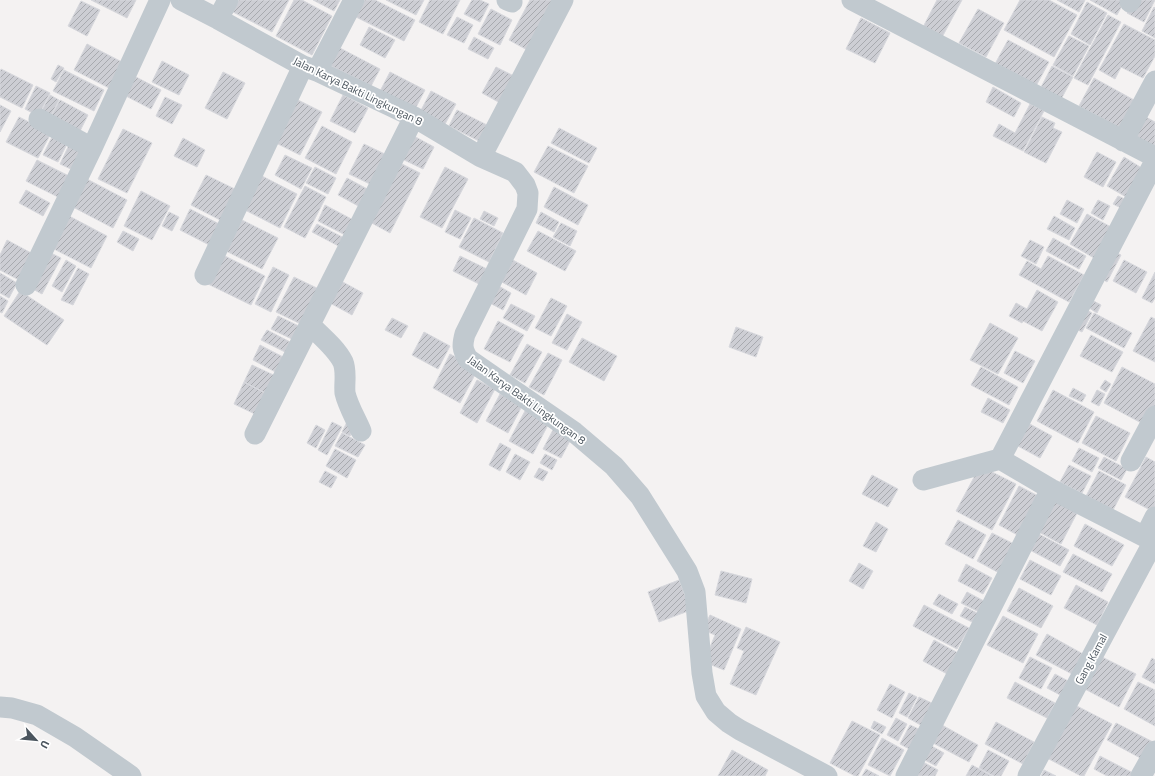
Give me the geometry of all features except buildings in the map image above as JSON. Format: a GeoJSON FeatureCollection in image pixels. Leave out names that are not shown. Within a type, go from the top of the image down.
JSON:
{"type":"FeatureCollection","features":[{"type":"Feature","properties":{"kind":"street"},"geometry":{"type":"LineString","coordinates":[[26,285],[92,148],[160,0]]}},
{"type":"Feature","properties":{"kind":"street","name":"Jalan Karya Bakti Lingkungan 8"},"geometry":{"type":"LineString","coordinates":[[181,0],[218,18],[310,68],[414,117],[481,156],[515,172],[525,185],[528,193],[527,209],[464,334],[462,347],[464,353],[468,359],[574,432],[614,466],[640,496],[687,571],[695,592],[702,673],[706,696],[716,712],[740,730],[827,776]]}},
{"type":"Feature","properties":{"kind":"street"},"geometry":{"type":"LineString","coordinates":[[218,18],[228,0]]}},
{"type":"Feature","properties":{"kind":"street"},"geometry":{"type":"LineString","coordinates":[[205,275],[310,68],[354,0]]}},
{"type":"Feature","properties":{"kind":"street"},"geometry":{"type":"LineString","coordinates":[[481,156],[563,0]]}},
{"type":"Feature","properties":{"kind":"street"},"geometry":{"type":"LineString","coordinates":[[852,0],[1155,157]]}},
{"type":"Feature","properties":{"kind":"street"},"geometry":{"type":"LineString","coordinates":[[1123,141],[1155,82]]}},
{"type":"Feature","properties":{"kind":"street"},"geometry":{"type":"LineString","coordinates":[[255,434],[414,117]]}},
{"type":"Feature","properties":{"kind":"street"},"geometry":{"type":"LineString","coordinates":[[39,119],[92,148]]}},
{"type":"Feature","properties":{"kind":"street"},"geometry":{"type":"LineString","coordinates":[[923,480],[1000,458],[1155,161]]}},
{"type":"Feature","properties":{"kind":"street"},"geometry":{"type":"LineString","coordinates":[[310,325],[334,350],[343,363],[345,372],[345,393],[361,431]]}},
{"type":"Feature","properties":{"kind":"street"},"geometry":{"type":"LineString","coordinates":[[1131,461],[1155,416]]}},
{"type":"Feature","properties":{"kind":"street"},"geometry":{"type":"LineString","coordinates":[[1000,458],[1051,490],[1151,540]]}},
{"type":"Feature","properties":{"kind":"street"},"geometry":{"type":"LineString","coordinates":[[906,776],[1051,490]]}},
{"type":"Feature","properties":{"kind":"street","name":"Gang Kamal"},"geometry":{"type":"LineString","coordinates":[[1028,776],[1151,540],[1155,518]]}},
{"type":"Feature","properties":{"kind":"street"},"geometry":{"type":"LineString","coordinates":[[0,707],[12,708],[37,715],[76,737],[131,776]]}},
{"type":"Feature","properties":{"kind":"street"},"geometry":{"type":"LineString","coordinates":[[1140,776],[1155,751]]}}]}
